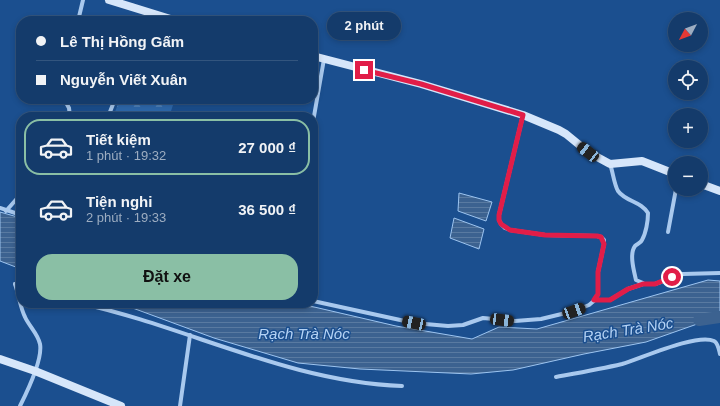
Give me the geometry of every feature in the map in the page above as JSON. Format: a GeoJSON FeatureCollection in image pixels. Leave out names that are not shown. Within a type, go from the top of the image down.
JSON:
{"type":"FeatureCollection","features":[{"type":"Feature","properties":{"kind":"street"},"geometry":{"type":"LineString","coordinates":[[79,16],[84,0]]}},
{"type":"Feature","properties":{"kind":"street"},"geometry":{"type":"LineString","coordinates":[[109,0],[161,16]]}},
{"type":"Feature","properties":{"kind":"street"},"geometry":{"type":"LineString","coordinates":[[146,16],[148,12]]}},
{"type":"Feature","properties":{"kind":"street"},"geometry":{"type":"LineString","coordinates":[[318,57],[421,84],[523,115],[559,130],[588,152],[610,164],[642,161],[668,171]]}},
{"type":"Feature","properties":{"kind":"street"},"geometry":{"type":"LineString","coordinates":[[318,93],[324,59]]}},
{"type":"Feature","properties":{"kind":"street"},"geometry":{"type":"LineString","coordinates":[[318,302],[414,323],[448,326],[463,326],[483,318],[515,322],[541,319],[574,311],[589,305],[598,294],[598,272],[604,244],[601,237],[531,234],[505,228],[499,220],[523,115]]}},
{"type":"Feature","properties":{"kind":"street"},"geometry":{"type":"LineString","coordinates":[[610,164],[618,191],[623,196],[642,205],[648,213],[642,240],[636,245],[632,253],[636,280],[643,284]]}},
{"type":"Feature","properties":{"kind":"street"},"geometry":{"type":"LineString","coordinates":[[708,186],[720,190]]}},
{"type":"Feature","properties":{"kind":"street"},"geometry":{"type":"LineString","coordinates":[[668,232],[675,196]]}},
{"type":"Feature","properties":{"kind":"street"},"geometry":{"type":"LineString","coordinates":[[6,211],[16,200]]}},
{"type":"Feature","properties":{"kind":"street"},"geometry":{"type":"LineString","coordinates":[[0,208],[16,214]]}},
{"type":"Feature","properties":{"kind":"street"},"geometry":{"type":"LineString","coordinates":[[594,300],[610,300],[628,289],[643,284],[660,283],[667,279],[684,274],[720,273]]}},
{"type":"Feature","properties":{"kind":"street"},"geometry":{"type":"LineString","coordinates":[[20,406],[35,371],[41,346],[21,308]]}},
{"type":"Feature","properties":{"kind":"street"},"geometry":{"type":"LineString","coordinates":[[99,308],[124,314],[190,335],[244,354],[337,379],[371,385],[402,386]]}},
{"type":"Feature","properties":{"kind":"street"},"geometry":{"type":"LineString","coordinates":[[180,406],[190,335]]}},
{"type":"Feature","properties":{"kind":"street"},"geometry":{"type":"LineString","coordinates":[[556,377],[621,364],[671,347],[700,340],[714,341],[717,343],[720,354]]}},
{"type":"Feature","properties":{"kind":"street"},"geometry":{"type":"LineString","coordinates":[[0,359],[35,371],[121,406]]}},
{"type":"Feature","properties":{"kind":"green space"},"geometry":{"type":"Polygon","coordinates":[[[118,104],[173,104],[171,112],[115,112],[118,104]]]}},
{"type":"Feature","properties":{"kind":"water"},"geometry":{"type":"Polygon","coordinates":[[[459,193],[492,202],[486,221],[458,211],[459,193]]]}},
{"type":"Feature","properties":{"kind":"water"},"geometry":{"type":"Polygon","coordinates":[[[0,212],[16,217],[16,267],[0,261],[0,212]]]}},
{"type":"Feature","properties":{"kind":"water"},"geometry":{"type":"Polygon","coordinates":[[[454,218],[484,229],[479,249],[450,238],[454,218]]]}},
{"type":"Feature","properties":{"kind":"water","name":"Rạch Trà Nóc"},"geometry":{"type":"Polygon","coordinates":[[[708,280],[720,281],[720,316],[646,342],[513,370],[471,374],[360,369],[298,363],[214,338],[133,308],[318,308],[396,326],[472,339],[499,327],[537,329],[708,280]]]}},
{"type":"Feature","properties":{"kind":"waterway","name":"Rạch Trà Nóc"},"geometry":{"type":"LineString","coordinates":[[699,320],[720,317]]}},
{"type":"Feature","properties":{"kind":"route"},"geometry":{"type":"LineString","coordinates":[[364,70],[421,84],[523,115],[499,220],[505,228],[531,234],[601,237],[604,240],[604,248],[598,272],[598,294],[594,300],[610,300],[628,289],[643,284],[660,283],[672,277]]}}]}
